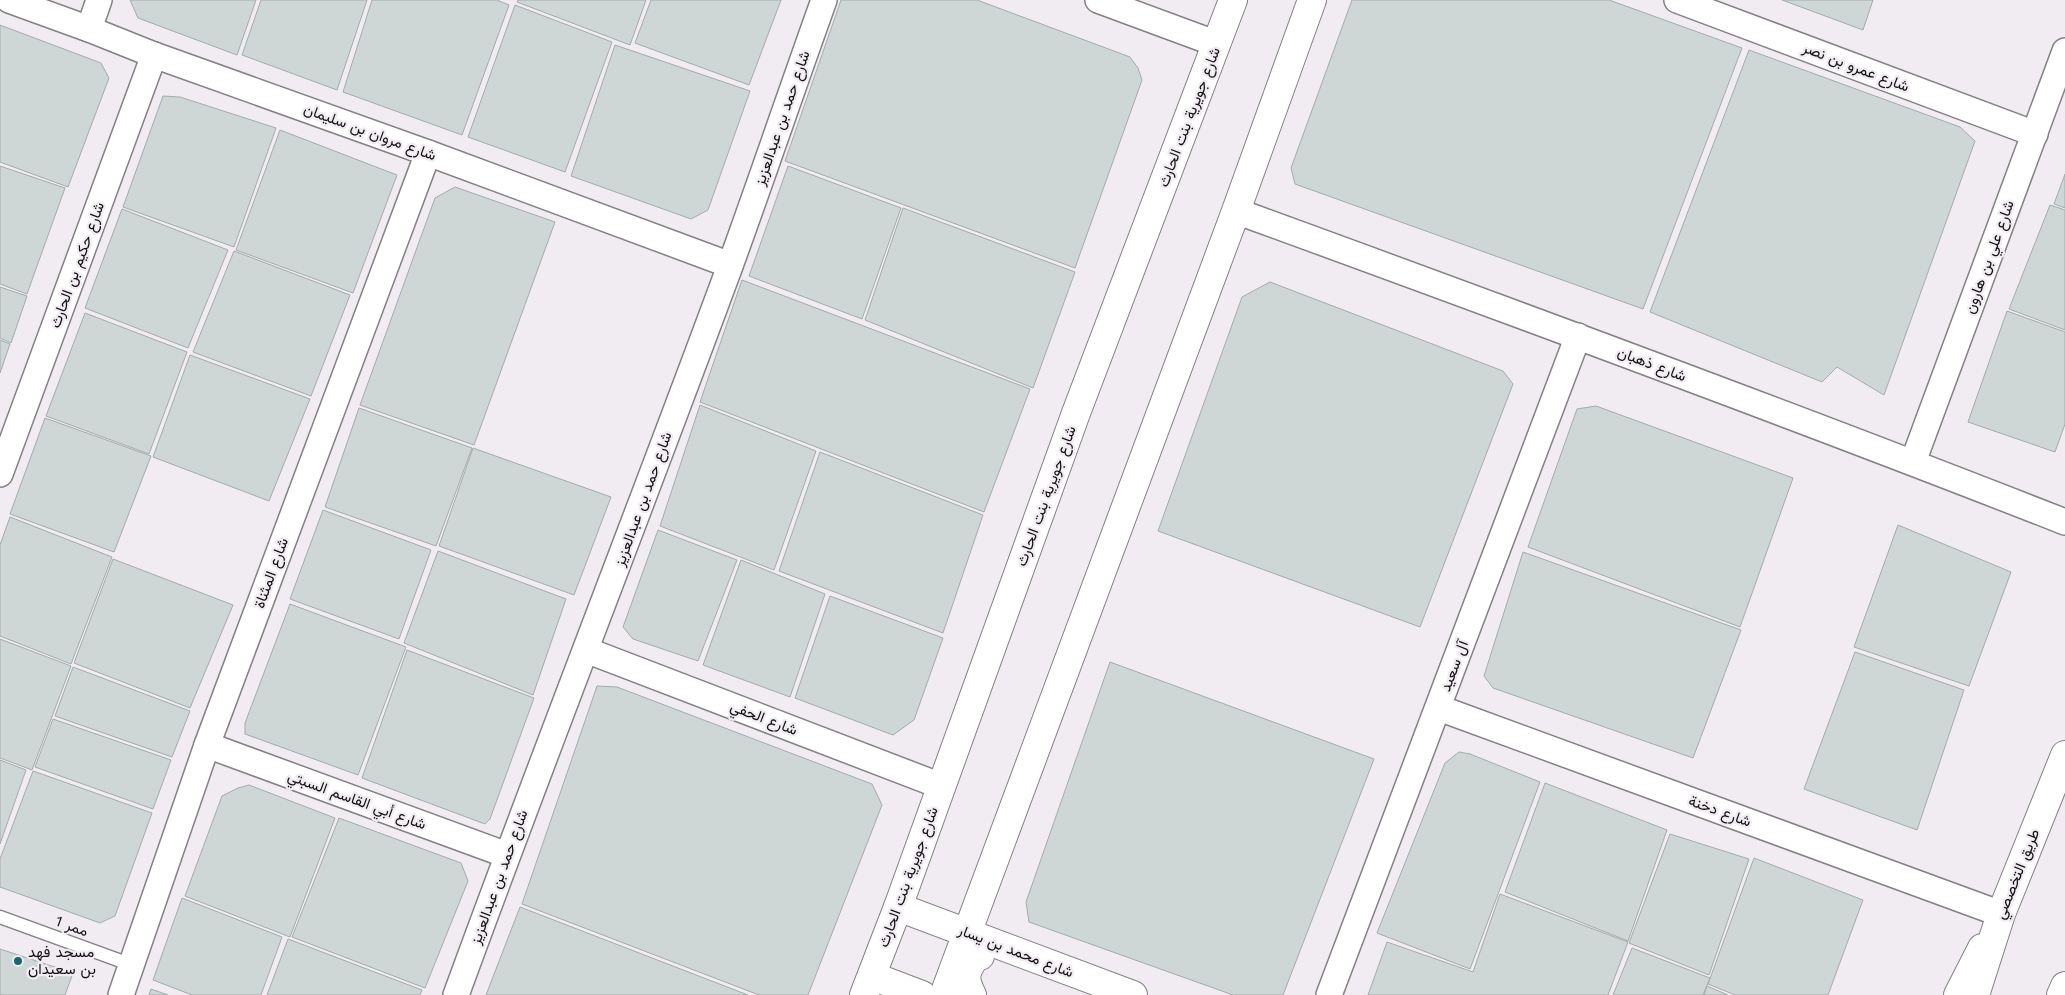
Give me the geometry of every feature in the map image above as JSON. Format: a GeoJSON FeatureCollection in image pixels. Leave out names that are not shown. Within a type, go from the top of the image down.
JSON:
{"type":"FeatureCollection","features":[{"type":"Feature","properties":{"kind":"street","name":"شارع مروان بن سليمان"},"geometry":{"type":"LineString","coordinates":[[9,0],[154,55],[428,153],[730,265]]}},
{"type":"Feature","properties":{"kind":"street"},"geometry":{"type":"LineString","coordinates":[[89,29],[99,0]]}},
{"type":"Feature","properties":{"kind":"street","name":"شارع حمد بن عبدالعزيز"},"geometry":{"type":"LineString","coordinates":[[456,995],[730,265],[824,0]]}},
{"type":"Feature","properties":{"kind":"street"},"geometry":{"type":"LineString","coordinates":[[1098,0],[1217,44]]}},
{"type":"Feature","properties":{"kind":"street","name":"شارع جويرية بنت الحارث"},"geometry":{"type":"LineString","coordinates":[[868,985],[898,907],[1076,413],[1233,0]]}},
{"type":"Feature","properties":{"kind":"street"},"geometry":{"type":"LineString","coordinates":[[944,995],[1236,211],[1312,0]]}},
{"type":"Feature","properties":{"kind":"street","name":"شارع عمرو بن نصر"},"geometry":{"type":"LineString","coordinates":[[1681,1],[2035,134]]}},
{"type":"Feature","properties":{"kind":"street","name":"شارع علي بن هارون"},"geometry":{"type":"LineString","coordinates":[[1913,462],[2065,51]]}},
{"type":"Feature","properties":{"kind":"street","name":"شارع حكيم بن الحارث"},"geometry":{"type":"LineString","coordinates":[[0,474],[154,55]]}},
{"type":"Feature","properties":{"kind":"street","name":"شارع المثناة"},"geometry":{"type":"LineString","coordinates":[[121,995],[207,745],[428,153]]}},
{"type":"Feature","properties":{"kind":"street","name":"شارع ذهبان"},"geometry":{"type":"LineString","coordinates":[[1236,211],[1578,336],[1913,462],[2065,522]]}},
{"type":"Feature","properties":{"kind":"street","name":"آل سعيد"},"geometry":{"type":"LineString","coordinates":[[1329,995],[1578,336]]}},
{"type":"Feature","properties":{"kind":"street","name":"شارع الحفي"},"geometry":{"type":"LineString","coordinates":[[586,650],[941,786]]}},
{"type":"Feature","properties":{"kind":"street","name":"شارع دخنة"},"geometry":{"type":"LineString","coordinates":[[1438,708],[2001,914]]}},
{"type":"Feature","properties":{"kind":"street","name":"شارع أبي القاسم السبتي"},"geometry":{"type":"LineString","coordinates":[[207,745],[507,855]]}},
{"type":"Feature","properties":{"kind":"street","name":"طريق التخصصي"},"geometry":{"type":"LineString","coordinates":[[1975,995],[2001,914],[2065,755]]}},
{"type":"Feature","properties":{"kind":"street","name":"شارع محمد بن يسار"},"geometry":{"type":"LineString","coordinates":[[898,907],[1133,995]]}},
{"type":"Feature","properties":{"kind":"street"},"geometry":{"type":"LineString","coordinates":[[1958,995],[2001,914]]}},
{"type":"Feature","properties":{"kind":"street"},"geometry":{"type":"LineString","coordinates":[[972,995],[965,982],[967,968],[976,956],[999,955],[1055,966]]}},
{"type":"Feature","properties":{"kind":"street"},"geometry":{"type":"LineString","coordinates":[[868,985],[922,995]]}},
{"type":"Feature","properties":{"kind":"street"},"geometry":{"type":"LineString","coordinates":[[2061,995],[2065,986]]}},
{"type":"Feature","properties":{"kind":"lane","name":"ممر 1"},"geometry":{"type":"LineString","coordinates":[[0,917],[132,965]]}},
{"type":"Feature","properties":{"kind":"building"},"geometry":{"type":"Polygon","coordinates":[[[130,0],[256,0],[237,55],[138,18],[130,0]]]}},
{"type":"Feature","properties":{"kind":"building"},"geometry":{"type":"Polygon","coordinates":[[[261,0],[367,0],[337,90],[242,55],[261,0]]]}},
{"type":"Feature","properties":{"kind":"building"},"geometry":{"type":"Polygon","coordinates":[[[372,0],[497,0],[509,5],[462,135],[343,92],[372,0]]]}},
{"type":"Feature","properties":{"kind":"building"},"geometry":{"type":"Polygon","coordinates":[[[518,0],[646,0],[630,45],[517,2],[518,0]]]}},
{"type":"Feature","properties":{"kind":"building"},"geometry":{"type":"Polygon","coordinates":[[[651,0],[781,0],[749,85],[635,43],[651,0]]]}},
{"type":"Feature","properties":{"kind":"building"},"geometry":{"type":"Polygon","coordinates":[[[841,0],[977,0],[1130,57],[1138,68],[1142,80],[1075,268],[785,161],[841,0]]]}},
{"type":"Feature","properties":{"kind":"building"},"geometry":{"type":"Polygon","coordinates":[[[1352,0],[1609,0],[1742,48],[1643,309],[1295,184],[1291,168],[1352,0]]]}},
{"type":"Feature","properties":{"kind":"building"},"geometry":{"type":"Polygon","coordinates":[[[1782,0],[1873,0],[1863,30],[1782,0]]]}},
{"type":"Feature","properties":{"kind":"building"},"geometry":{"type":"Polygon","coordinates":[[[515,5],[612,42],[565,172],[468,137],[515,5]]]}},
{"type":"Feature","properties":{"kind":"building"},"geometry":{"type":"Polygon","coordinates":[[[0,25],[101,63],[109,78],[68,187],[0,162],[0,25]]]}},
{"type":"Feature","properties":{"kind":"building"},"geometry":{"type":"Polygon","coordinates":[[[615,45],[750,91],[708,210],[691,219],[571,176],[615,45]]]}},
{"type":"Feature","properties":{"kind":"building"},"geometry":{"type":"Polygon","coordinates":[[[1749,50],[1960,127],[1975,141],[1884,395],[1837,367],[1822,382],[1650,312],[1749,50]]]}},
{"type":"Feature","properties":{"kind":"building"},"geometry":{"type":"Polygon","coordinates":[[[163,96],[180,97],[276,128],[234,247],[123,207],[163,96]]]}},
{"type":"Feature","properties":{"kind":"building"},"geometry":{"type":"Polygon","coordinates":[[[280,130],[397,175],[353,293],[236,250],[280,130]]]}},
{"type":"Feature","properties":{"kind":"building"},"geometry":{"type":"Polygon","coordinates":[[[0,166],[65,188],[27,294],[0,284],[0,166]]]}},
{"type":"Feature","properties":{"kind":"building"},"geometry":{"type":"Polygon","coordinates":[[[788,166],[901,208],[862,319],[749,276],[788,166]]]}},
{"type":"Feature","properties":{"kind":"building"},"geometry":{"type":"Polygon","coordinates":[[[2065,174],[2065,208],[2054,204],[2065,174]]]}},
{"type":"Feature","properties":{"kind":"building"},"geometry":{"type":"Polygon","coordinates":[[[455,187],[555,222],[474,445],[360,405],[435,198],[455,187]]]}},
{"type":"Feature","properties":{"kind":"building"},"geometry":{"type":"Polygon","coordinates":[[[2050,205],[2065,210],[2065,330],[2009,309],[2050,205]]]}},
{"type":"Feature","properties":{"kind":"building"},"geometry":{"type":"Polygon","coordinates":[[[903,208],[1075,272],[1033,388],[865,320],[903,208]]]}},
{"type":"Feature","properties":{"kind":"building"},"geometry":{"type":"Polygon","coordinates":[[[122,209],[228,250],[188,348],[85,308],[122,209]]]}},
{"type":"Feature","properties":{"kind":"building"},"geometry":{"type":"Polygon","coordinates":[[[234,251],[350,295],[311,396],[193,352],[234,251]]]}},
{"type":"Feature","properties":{"kind":"building"},"geometry":{"type":"Polygon","coordinates":[[[742,280],[1030,389],[984,512],[700,402],[742,280]]]}},
{"type":"Feature","properties":{"kind":"building"},"geometry":{"type":"Polygon","coordinates":[[[1270,282],[1503,371],[1513,384],[1420,627],[1158,531],[1242,297],[1270,282]]]}},
{"type":"Feature","properties":{"kind":"building"},"geometry":{"type":"Polygon","coordinates":[[[0,287],[27,296],[11,343],[0,338],[0,287]]]}},
{"type":"Feature","properties":{"kind":"building"},"geometry":{"type":"Polygon","coordinates":[[[2007,311],[2065,332],[2065,424],[2055,452],[1968,422],[2007,311]]]}},
{"type":"Feature","properties":{"kind":"building"},"geometry":{"type":"Polygon","coordinates":[[[85,313],[187,352],[149,454],[46,416],[85,313]]]}},
{"type":"Feature","properties":{"kind":"building"},"geometry":{"type":"Polygon","coordinates":[[[0,340],[10,344],[0,373],[0,340]]]}},
{"type":"Feature","properties":{"kind":"building"},"geometry":{"type":"Polygon","coordinates":[[[190,355],[310,399],[269,501],[153,457],[190,355]]]}},
{"type":"Feature","properties":{"kind":"building"},"geometry":{"type":"Polygon","coordinates":[[[700,405],[816,451],[774,570],[660,526],[700,405]]]}},
{"type":"Feature","properties":{"kind":"building"},"geometry":{"type":"Polygon","coordinates":[[[1596,406],[1793,478],[1740,627],[1528,547],[1577,409],[1596,406]]]}},
{"type":"Feature","properties":{"kind":"building"},"geometry":{"type":"Polygon","coordinates":[[[359,408],[472,448],[436,546],[325,507],[359,408]]]}},
{"type":"Feature","properties":{"kind":"building"},"geometry":{"type":"Polygon","coordinates":[[[45,418],[151,456],[114,552],[10,514],[45,418]]]}},
{"type":"Feature","properties":{"kind":"building"},"geometry":{"type":"Polygon","coordinates":[[[473,448],[611,497],[574,595],[439,546],[473,448]]]}},
{"type":"Feature","properties":{"kind":"building"},"geometry":{"type":"Polygon","coordinates":[[[820,452],[983,515],[943,633],[779,571],[820,452]]]}},
{"type":"Feature","properties":{"kind":"building"},"geometry":{"type":"Polygon","coordinates":[[[323,510],[431,550],[399,639],[290,599],[323,510]]]}},
{"type":"Feature","properties":{"kind":"building"},"geometry":{"type":"Polygon","coordinates":[[[10,517],[112,557],[71,664],[0,636],[0,545],[10,517]]]}},
{"type":"Feature","properties":{"kind":"building"},"geometry":{"type":"Polygon","coordinates":[[[1898,525],[2011,572],[1969,686],[1854,647],[1898,525]]]}},
{"type":"Feature","properties":{"kind":"building"},"geometry":{"type":"Polygon","coordinates":[[[658,530],[737,560],[698,661],[633,639],[623,627],[658,530]]]}},
{"type":"Feature","properties":{"kind":"building"},"geometry":{"type":"Polygon","coordinates":[[[438,551],[566,599],[533,695],[404,643],[438,551]]]}},
{"type":"Feature","properties":{"kind":"building"},"geometry":{"type":"Polygon","coordinates":[[[1523,552],[1741,630],[1693,758],[1493,688],[1484,676],[1523,552]]]}},
{"type":"Feature","properties":{"kind":"building"},"geometry":{"type":"Polygon","coordinates":[[[113,559],[233,605],[190,708],[74,663],[113,559]]]}},
{"type":"Feature","properties":{"kind":"building"},"geometry":{"type":"Polygon","coordinates":[[[741,560],[825,594],[790,697],[703,665],[741,560]]]}},
{"type":"Feature","properties":{"kind":"building"},"geometry":{"type":"Polygon","coordinates":[[[830,596],[943,638],[914,720],[893,735],[795,698],[830,596]]]}},
{"type":"Feature","properties":{"kind":"building"},"geometry":{"type":"Polygon","coordinates":[[[290,604],[406,647],[358,775],[245,734],[245,723],[290,604]]]}},
{"type":"Feature","properties":{"kind":"building"},"geometry":{"type":"Polygon","coordinates":[[[0,639],[71,666],[32,770],[0,758],[0,639]]]}},
{"type":"Feature","properties":{"kind":"building"},"geometry":{"type":"Polygon","coordinates":[[[407,650],[534,698],[490,819],[485,824],[362,778],[407,650]]]}},
{"type":"Feature","properties":{"kind":"building"},"geometry":{"type":"Polygon","coordinates":[[[1855,652],[1964,690],[1917,830],[1804,789],[1855,652]]]}},
{"type":"Feature","properties":{"kind":"building"},"geometry":{"type":"Polygon","coordinates":[[[1110,662],[1374,759],[1283,995],[1233,995],[1029,922],[1026,902],[1110,662]]]}},
{"type":"Feature","properties":{"kind":"building"},"geometry":{"type":"Polygon","coordinates":[[[73,667],[190,711],[172,757],[55,716],[73,667]]]}},
{"type":"Feature","properties":{"kind":"building"},"geometry":{"type":"Polygon","coordinates":[[[597,686],[617,687],[872,784],[882,805],[808,995],[759,995],[522,904],[597,686]]]}},
{"type":"Feature","properties":{"kind":"building"},"geometry":{"type":"Polygon","coordinates":[[[53,719],[171,760],[153,809],[35,767],[53,719]]]}},
{"type":"Feature","properties":{"kind":"building"},"geometry":{"type":"Polygon","coordinates":[[[1459,752],[1470,754],[1540,782],[1470,969],[1377,933],[1445,763],[1459,752]]]}},
{"type":"Feature","properties":{"kind":"building"},"geometry":{"type":"Polygon","coordinates":[[[0,760],[26,770],[0,844],[0,760]]]}},
{"type":"Feature","properties":{"kind":"building"},"geometry":{"type":"Polygon","coordinates":[[[33,771],[152,813],[115,916],[100,923],[0,887],[0,859],[33,771]]]}},
{"type":"Feature","properties":{"kind":"building"},"geometry":{"type":"Polygon","coordinates":[[[1545,783],[1667,830],[1628,941],[1505,892],[1545,783]]]}},
{"type":"Feature","properties":{"kind":"building"},"geometry":{"type":"Polygon","coordinates":[[[249,785],[335,818],[290,937],[185,896],[222,796],[249,785]]]}},
{"type":"Feature","properties":{"kind":"building"},"geometry":{"type":"Polygon","coordinates":[[[339,818],[461,863],[468,881],[425,988],[292,937],[339,818]]]}},
{"type":"Feature","properties":{"kind":"building"},"geometry":{"type":"Polygon","coordinates":[[[1670,834],[1749,859],[1709,975],[1629,943],[1670,834]]]}},
{"type":"Feature","properties":{"kind":"building"},"geometry":{"type":"Polygon","coordinates":[[[1754,858],[1863,900],[1828,995],[1735,995],[1708,984],[1754,858]]]}},
{"type":"Feature","properties":{"kind":"building"},"geometry":{"type":"Polygon","coordinates":[[[1500,894],[1628,942],[1608,995],[1368,995],[1387,942],[1473,972],[1500,894]]]}},
{"type":"Feature","properties":{"kind":"building"},"geometry":{"type":"Polygon","coordinates":[[[182,898],[282,937],[261,995],[192,995],[153,980],[182,898]]]}},
{"type":"Feature","properties":{"kind":"building"},"geometry":{"type":"Polygon","coordinates":[[[520,907],[748,995],[486,995],[520,907]]]}},
{"type":"Feature","properties":{"kind":"building"},"geometry":{"type":"Polygon","coordinates":[[[288,939],[422,990],[420,995],[267,995],[288,939]]]}},
{"type":"Feature","properties":{"kind":"building"},"geometry":{"type":"Polygon","coordinates":[[[1632,948],[1710,978],[1703,995],[1613,995],[1632,948]]]}},
{"type":"Feature","properties":{"kind":"building","name":"مسجد فهد بن سعيدان"},"geometry":{"type":"Polygon","coordinates":[[[0,949],[73,973],[65,995],[0,995],[0,949]]]}},
{"type":"Feature","properties":{"kind":"building"},"geometry":{"type":"Polygon","coordinates":[[[1707,986],[1728,995],[1704,995],[1707,986]]]}},
{"type":"Feature","properties":{"kind":"building"},"geometry":{"type":"Polygon","coordinates":[[[151,989],[168,995],[149,995],[151,989]]]}},
{"type":"Feature","properties":{"kind":"place","name":"مسجد فهد بن سعيدان"},"geometry":{"type":"Point","coordinates":[18,961]}}]}
